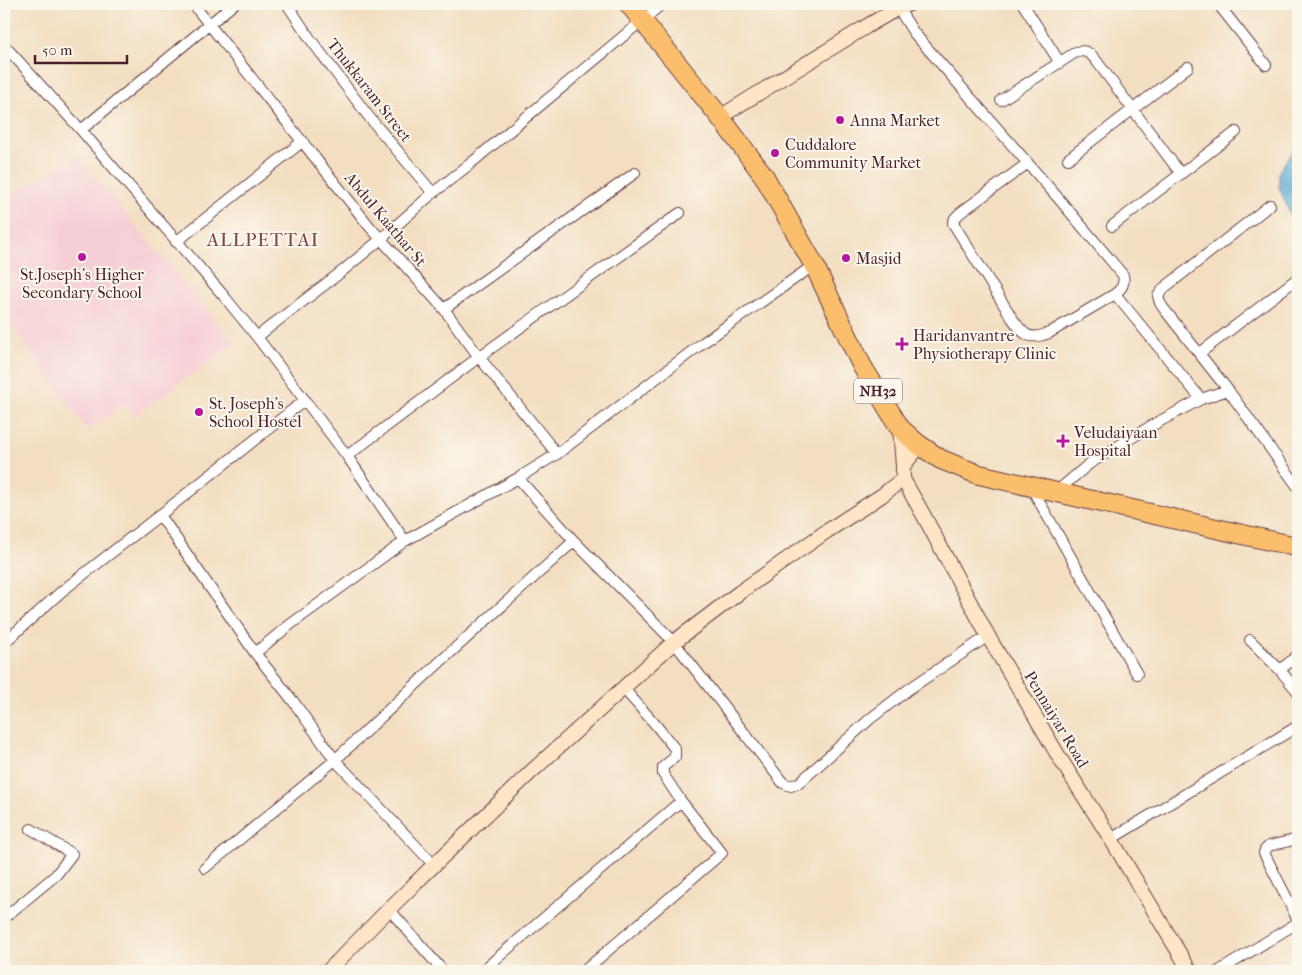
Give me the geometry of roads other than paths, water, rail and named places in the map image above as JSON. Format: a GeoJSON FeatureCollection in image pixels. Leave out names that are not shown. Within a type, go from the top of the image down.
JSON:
{"type":"FeatureCollection","features":[{"type":"Feature","properties":{"kind":"highway","name":"NH32"},"geometry":{"type":"LineString","coordinates":[[629,4],[720,117],[764,176],[814,265],[862,366],[900,428],[922,446],[940,459],[977,474],[1298,546]]}},
{"type":"Feature","properties":{"kind":"street","name":"Abdul Kaathar St"},"geometry":{"type":"LineString","coordinates":[[193,4],[381,239],[444,309],[479,357],[557,454]]}},
{"type":"Feature","properties":{"kind":"street"},"geometry":{"type":"LineString","coordinates":[[81,130],[234,4]]}},
{"type":"Feature","properties":{"kind":"street","name":"Thukkaram Street"},"geometry":{"type":"LineString","coordinates":[[287,4],[311,40],[369,117],[433,193]]}},
{"type":"Feature","properties":{"kind":"street"},"geometry":{"type":"LineString","coordinates":[[257,337],[381,239],[433,193],[662,4]]}},
{"type":"Feature","properties":{"kind":"street"},"geometry":{"type":"LineString","coordinates":[[1023,4],[1060,63]]}},
{"type":"Feature","properties":{"kind":"street"},"geometry":{"type":"LineString","coordinates":[[1218,4],[1266,65]]}},
{"type":"Feature","properties":{"kind":"street"},"geometry":{"type":"LineString","coordinates":[[720,117],[904,6],[914,33],[1028,163],[1123,274],[1122,288],[1115,294],[1050,334],[1038,338],[1029,336],[1021,330],[1012,318],[954,223],[960,213],[1028,163]]}},
{"type":"Feature","properties":{"kind":"street"},"geometry":{"type":"LineString","coordinates":[[4,45],[81,130],[257,337],[347,456],[405,541]]}},
{"type":"Feature","properties":{"kind":"street"},"geometry":{"type":"LineString","coordinates":[[1002,100],[1076,52],[1089,53],[1181,174]]}},
{"type":"Feature","properties":{"kind":"street"},"geometry":{"type":"LineString","coordinates":[[1068,159],[1188,67]]}},
{"type":"Feature","properties":{"kind":"street"},"geometry":{"type":"LineString","coordinates":[[1112,226],[1236,132]]}},
{"type":"Feature","properties":{"kind":"street"},"geometry":{"type":"LineString","coordinates":[[176,242],[303,141]]}},
{"type":"Feature","properties":{"kind":"street"},"geometry":{"type":"LineString","coordinates":[[444,309],[634,174]]}},
{"type":"Feature","properties":{"kind":"street"},"geometry":{"type":"LineString","coordinates":[[1270,205],[1164,288],[1158,296],[1164,309],[1200,353],[1298,486]]}},
{"type":"Feature","properties":{"kind":"street"},"geometry":{"type":"LineString","coordinates":[[347,456],[479,357],[680,213]]}},
{"type":"Feature","properties":{"kind":"street"},"geometry":{"type":"LineString","coordinates":[[255,653],[291,624],[405,541],[557,454],[704,342],[814,265]]}},
{"type":"Feature","properties":{"kind":"street"},"geometry":{"type":"LineString","coordinates":[[1200,353],[1298,278]]}},
{"type":"Feature","properties":{"kind":"street"},"geometry":{"type":"LineString","coordinates":[[1115,294],[1201,399]]}},
{"type":"Feature","properties":{"kind":"street"},"geometry":{"type":"LineString","coordinates":[[1055,492],[1089,464],[1152,426],[1201,399],[1228,390]]}},
{"type":"Feature","properties":{"kind":"street"},"geometry":{"type":"LineString","coordinates":[[4,643],[62,591],[305,400]]}},
{"type":"Feature","properties":{"kind":"street"},"geometry":{"type":"LineString","coordinates":[[900,428],[903,473]]}},
{"type":"Feature","properties":{"kind":"street"},"geometry":{"type":"LineString","coordinates":[[335,969],[389,909],[434,864],[531,772],[674,642],[827,531],[881,496],[903,473],[917,449],[922,446]]}},
{"type":"Feature","properties":{"kind":"street","name":"Pennaiyar Road"},"geometry":{"type":"LineString","coordinates":[[903,473],[988,636],[1059,757],[1111,839],[1188,971]]}},
{"type":"Feature","properties":{"kind":"street"},"geometry":{"type":"LineString","coordinates":[[518,478],[574,541],[674,642],[783,782],[791,786],[799,783],[870,719],[909,689],[988,636]]}},
{"type":"Feature","properties":{"kind":"street"},"geometry":{"type":"LineString","coordinates":[[1031,487],[1137,674]]}},
{"type":"Feature","properties":{"kind":"street"},"geometry":{"type":"LineString","coordinates":[[160,515],[255,653],[293,700],[335,760],[434,864]]}},
{"type":"Feature","properties":{"kind":"street"},"geometry":{"type":"LineString","coordinates":[[204,868],[335,760],[574,541]]}},
{"type":"Feature","properties":{"kind":"street"},"geometry":{"type":"LineString","coordinates":[[1250,640],[1280,670],[1298,692]]}},
{"type":"Feature","properties":{"kind":"street"},"geometry":{"type":"LineString","coordinates":[[1280,670],[1298,655]]}},
{"type":"Feature","properties":{"kind":"street"},"geometry":{"type":"LineString","coordinates":[[584,971],[722,853],[681,801],[663,774],[662,767],[675,756],[675,749],[656,724],[623,688]]}},
{"type":"Feature","properties":{"kind":"street"},"geometry":{"type":"LineString","coordinates":[[1111,839],[1298,726]]}},
{"type":"Feature","properties":{"kind":"street"},"geometry":{"type":"LineString","coordinates":[[482,971],[681,801]]}},
{"type":"Feature","properties":{"kind":"street"},"geometry":{"type":"LineString","coordinates":[[4,918],[56,875],[72,854],[30,829]]}},
{"type":"Feature","properties":{"kind":"street"},"geometry":{"type":"LineString","coordinates":[[1219,971],[1297,923],[1297,918],[1264,854],[1269,846],[1298,839]]}},
{"type":"Feature","properties":{"kind":"street"},"geometry":{"type":"LineString","coordinates":[[389,909],[443,971]]}},
{"type":"Feature","properties":{"kind":"water"},"geometry":{"type":"Polygon","coordinates":[[[1298,144],[1298,235],[1279,187],[1279,171],[1298,144]]]}},
{"type":"Feature","properties":{"kind":"place","name":"Anna Market"},"geometry":{"type":"Point","coordinates":[840,120]}},
{"type":"Feature","properties":{"kind":"place","name":"Cuddalore Community Market"},"geometry":{"type":"Point","coordinates":[775,153]}},
{"type":"Feature","properties":{"kind":"place","name":"St.Joseph's Higher Secondary School"},"geometry":{"type":"Point","coordinates":[82,257]}},
{"type":"Feature","properties":{"kind":"place","name":"Masjid"},"geometry":{"type":"Point","coordinates":[846,258]}},
{"type":"Feature","properties":{"kind":"place","name":"Haridanvantre Physiotherapy Clinic"},"geometry":{"type":"Point","coordinates":[902,344]}},
{"type":"Feature","properties":{"kind":"place","name":"St. Joseph's School Hostel"},"geometry":{"type":"Point","coordinates":[199,412]}},
{"type":"Feature","properties":{"kind":"place","name":"Veludaiyaan Hospital"},"geometry":{"type":"Point","coordinates":[1063,441]}},
{"type":"Feature","properties":{"kind":"district","name":"ALLPETTAI"},"geometry":{"type":"Point","coordinates":[263,239]}}]}
